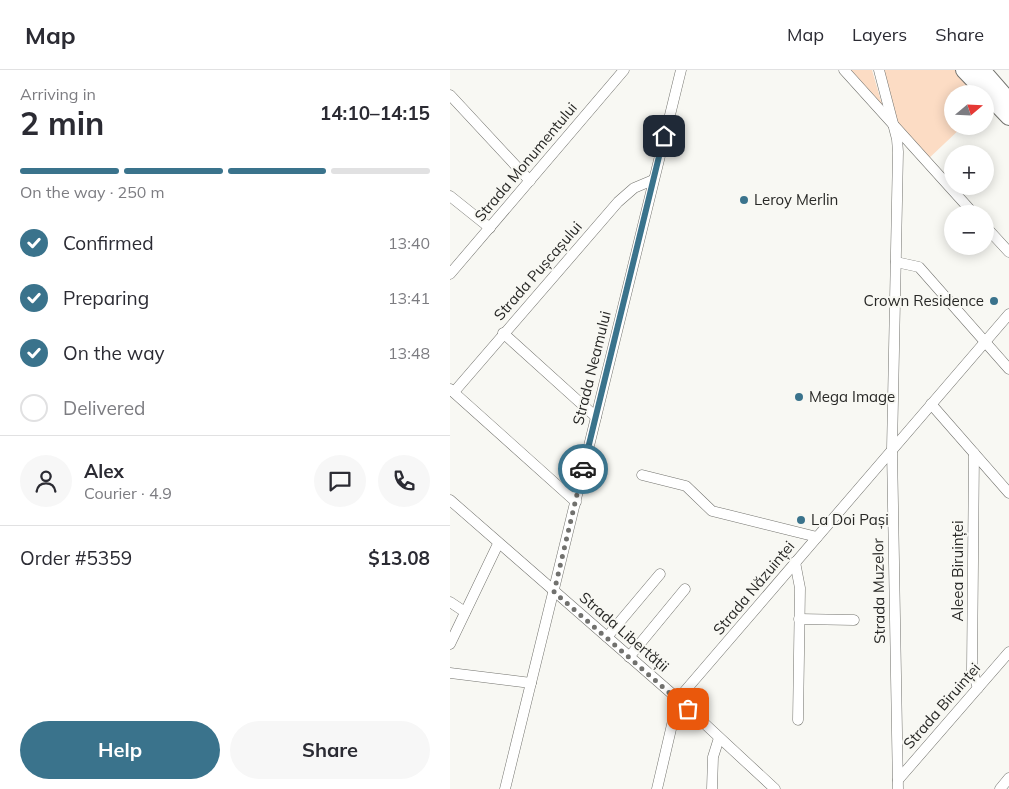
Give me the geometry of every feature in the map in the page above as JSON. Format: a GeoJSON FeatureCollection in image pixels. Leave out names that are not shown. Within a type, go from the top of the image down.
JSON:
{"type":"FeatureCollection","features":[{"type":"Feature","properties":{"kind":"main road"},"geometry":{"type":"LineString","coordinates":[[964,70],[1009,117]]}},
{"type":"Feature","properties":{"kind":"main road"},"geometry":{"type":"LineString","coordinates":[[974,70],[1009,109]]}},
{"type":"Feature","properties":{"kind":"main road"},"geometry":{"type":"LineString","coordinates":[[982,70],[1009,101]]}},
{"type":"Feature","properties":{"kind":"street","name":"Strada Monumentului"},"geometry":{"type":"LineString","coordinates":[[450,274],[454,261],[490,228],[624,70]]}},
{"type":"Feature","properties":{"kind":"street","name":"Strada Neamului"},"geometry":{"type":"LineString","coordinates":[[505,789],[653,180],[682,70]]}},
{"type":"Feature","properties":{"kind":"street"},"geometry":{"type":"LineString","coordinates":[[844,70],[966,205]]}},
{"type":"Feature","properties":{"kind":"street"},"geometry":{"type":"LineString","coordinates":[[872,70],[881,101],[893,123]]}},
{"type":"Feature","properties":{"kind":"street"},"geometry":{"type":"LineString","coordinates":[[878,70],[893,123]]}},
{"type":"Feature","properties":{"kind":"street"},"geometry":{"type":"LineString","coordinates":[[450,95],[530,181]]}},
{"type":"Feature","properties":{"kind":"street","name":"Strada Muzelor"},"geometry":{"type":"LineString","coordinates":[[893,123],[898,152],[892,449],[898,784]]}},
{"type":"Feature","properties":{"kind":"street","name":"Strada Pușcașului"},"geometry":{"type":"LineString","coordinates":[[452,390],[618,202],[634,188],[653,180]]}},
{"type":"Feature","properties":{"kind":"street"},"geometry":{"type":"LineString","coordinates":[[450,196],[490,228]]}},
{"type":"Feature","properties":{"kind":"street"},"geometry":{"type":"LineString","coordinates":[[994,236],[1009,252]]}},
{"type":"Feature","properties":{"kind":"street"},"geometry":{"type":"LineString","coordinates":[[896,262],[919,267],[1009,369]]}},
{"type":"Feature","properties":{"kind":"street","name":"Strada Năzuinței"},"geometry":{"type":"LineString","coordinates":[[678,699],[1009,314]]}},
{"type":"Feature","properties":{"kind":"street"},"geometry":{"type":"LineString","coordinates":[[503,334],[596,417]]}},
{"type":"Feature","properties":{"kind":"street"},"geometry":{"type":"LineString","coordinates":[[452,390],[576,502]]}},
{"type":"Feature","properties":{"kind":"street"},"geometry":{"type":"LineString","coordinates":[[931,404],[1009,493]]}},
{"type":"Feature","properties":{"kind":"street","name":"Aleea Biruinței"},"geometry":{"type":"LineString","coordinates":[[974,453],[972,670],[978,688]]}},
{"type":"Feature","properties":{"kind":"street"},"geometry":{"type":"LineString","coordinates":[[642,475],[686,486],[712,511],[817,537]]}},
{"type":"Feature","properties":{"kind":"street","name":"Strada Libertății"},"geometry":{"type":"LineString","coordinates":[[450,500],[498,544],[678,699],[775,789]]}},
{"type":"Feature","properties":{"kind":"street"},"geometry":{"type":"LineString","coordinates":[[450,644],[498,544]]}},
{"type":"Feature","properties":{"kind":"street"},"geometry":{"type":"LineString","coordinates":[[795,562],[800,588],[798,720]]}},
{"type":"Feature","properties":{"kind":"street"},"geometry":{"type":"LineString","coordinates":[[607,637],[660,574]]}},
{"type":"Feature","properties":{"kind":"street"},"geometry":{"type":"LineString","coordinates":[[629,657],[685,589]]}},
{"type":"Feature","properties":{"kind":"street"},"geometry":{"type":"LineString","coordinates":[[450,602],[465,612]]}},
{"type":"Feature","properties":{"kind":"street"},"geometry":{"type":"LineString","coordinates":[[799,619],[854,620]]}},
{"type":"Feature","properties":{"kind":"street","name":"Strada Biruinței"},"geometry":{"type":"LineString","coordinates":[[898,784],[1009,652]]}},
{"type":"Feature","properties":{"kind":"street"},"geometry":{"type":"LineString","coordinates":[[450,672],[531,684]]}},
{"type":"Feature","properties":{"kind":"street"},"geometry":{"type":"LineString","coordinates":[[657,789],[678,699]]}},
{"type":"Feature","properties":{"kind":"street"},"geometry":{"type":"LineString","coordinates":[[712,789],[713,757],[719,738]]}},
{"type":"Feature","properties":{"kind":"street"},"geometry":{"type":"LineString","coordinates":[[1000,789],[1009,778]]}},
{"type":"Feature","properties":{"kind":"shaded area"},"geometry":{"type":"Polygon","coordinates":[[[844,70],[872,70],[881,101],[891,120],[879,70],[964,70],[978,85],[944,85],[944,135],[953,135],[926,161],[844,70]]]}},
{"type":"Feature","properties":{"kind":"way so far"},"geometry":{"type":"LineString","coordinates":[[583,469],[554,592],[688,709]]}},
{"type":"Feature","properties":{"kind":"place","name":"Leroy Merlin"},"geometry":{"type":"Point","coordinates":[744,200]}},
{"type":"Feature","properties":{"kind":"place","name":"Crown Residence"},"geometry":{"type":"Point","coordinates":[994,301]}},
{"type":"Feature","properties":{"kind":"place","name":"Mega Image"},"geometry":{"type":"Point","coordinates":[799,397]}},
{"type":"Feature","properties":{"kind":"place","name":"La Doi Pași"},"geometry":{"type":"Point","coordinates":[801,520]}},
{"type":"Feature","properties":{"kind":"route"},"geometry":{"type":"LineString","coordinates":[[583,469],[664,136]]}}]}
